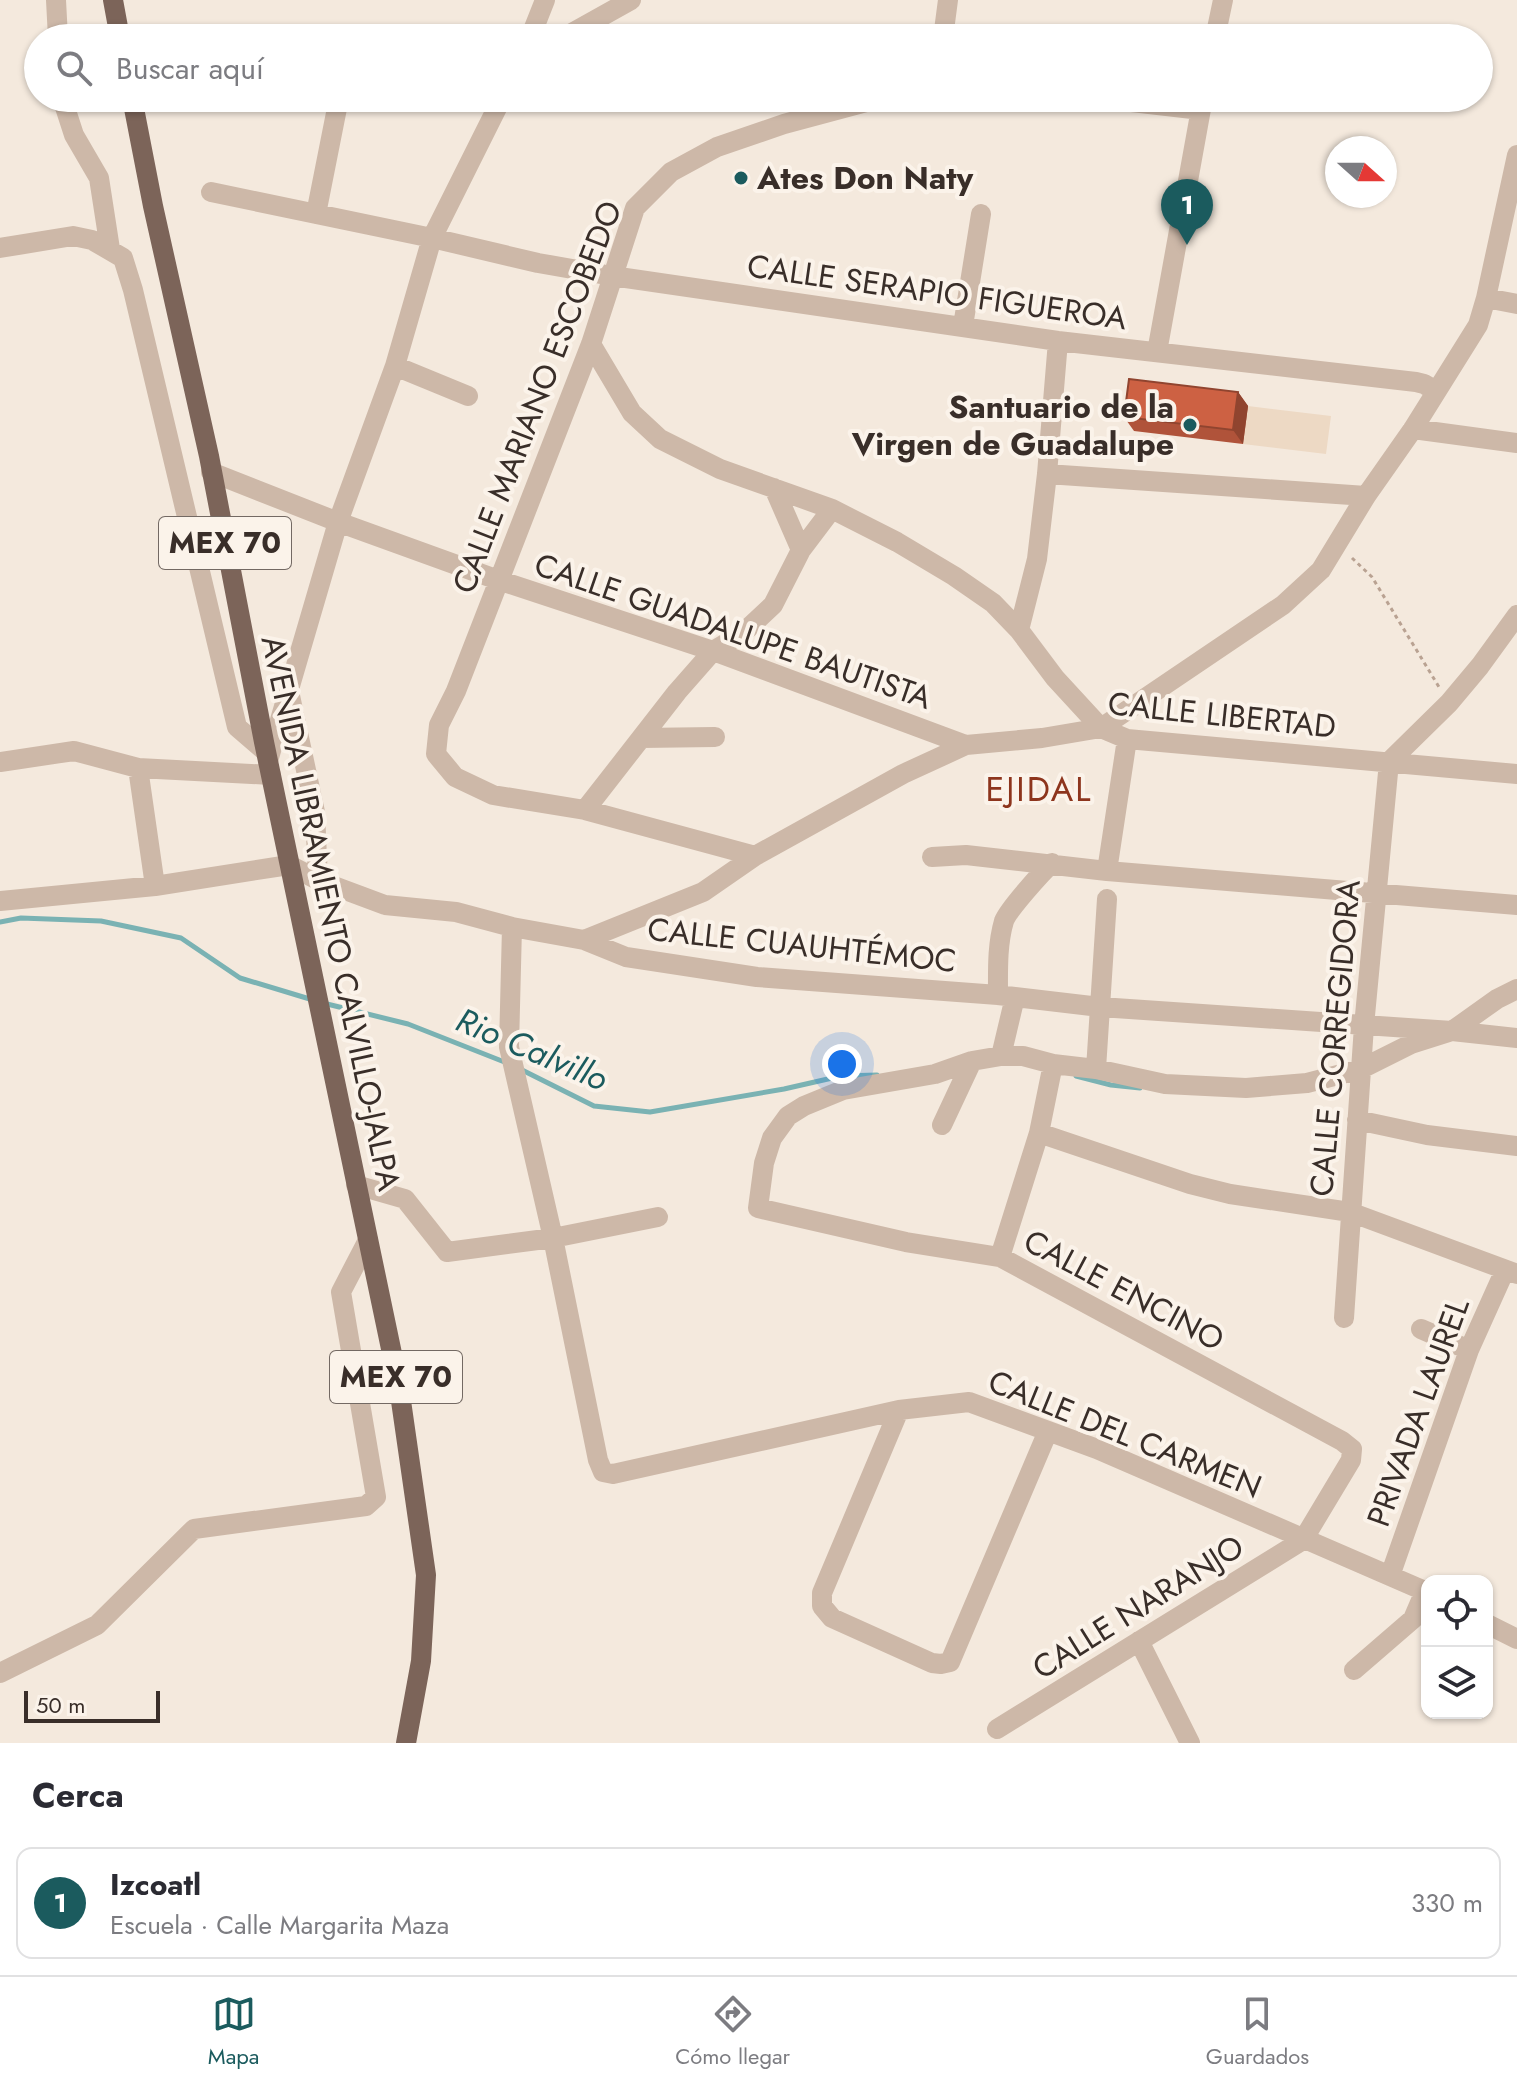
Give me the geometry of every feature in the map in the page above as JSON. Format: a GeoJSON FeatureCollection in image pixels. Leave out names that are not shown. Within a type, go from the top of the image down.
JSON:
{"type":"FeatureCollection","features":[{"type":"Feature","properties":{"kind":"main road"},"geometry":{"type":"LineString","coordinates":[[113,0],[117,24]]}},
{"type":"Feature","properties":{"kind":"main road","name":"AVENIDA LIBRAMIENTO CALVILLO-JALPA"},"geometry":{"type":"LineString","coordinates":[[135,112],[399,1387],[426,1575],[421,1661],[406,1743]]}},
{"type":"Feature","properties":{"kind":"street"},"geometry":{"type":"LineString","coordinates":[[56,0],[57,24]]}},
{"type":"Feature","properties":{"kind":"street"},"geometry":{"type":"LineString","coordinates":[[536,24],[545,0]]}},
{"type":"Feature","properties":{"kind":"street"},"geometry":{"type":"LineString","coordinates":[[588,24],[631,0]]}},
{"type":"Feature","properties":{"kind":"street"},"geometry":{"type":"LineString","coordinates":[[945,24],[948,0]]}},
{"type":"Feature","properties":{"kind":"street"},"geometry":{"type":"LineString","coordinates":[[1218,24],[1223,0]]}},
{"type":"Feature","properties":{"kind":"street"},"geometry":{"type":"LineString","coordinates":[[67,112],[74,135],[99,178],[110,249]]}},
{"type":"Feature","properties":{"kind":"street"},"geometry":{"type":"LineString","coordinates":[[316,214],[336,112]]}},
{"type":"Feature","properties":{"kind":"street"},"geometry":{"type":"LineString","coordinates":[[268,763],[338,522],[395,366],[432,238],[495,112]]}},
{"type":"Feature","properties":{"kind":"street","name":"CALLE MARIANO ESCOBEDO"},"geometry":{"type":"LineString","coordinates":[[585,810],[493,795],[455,777],[436,754],[439,725],[501,581],[591,344],[635,208],[671,172],[717,147],[829,112]]}},
{"type":"Feature","properties":{"kind":"street"},"geometry":{"type":"LineString","coordinates":[[1157,352],[1201,112]]}},
{"type":"Feature","properties":{"kind":"street"},"geometry":{"type":"LineString","coordinates":[[591,344],[632,413],[660,439],[720,469],[832,509],[897,542],[993,603],[1101,728],[1283,605],[1321,570],[1478,325],[1511,207],[1517,155]]}},
{"type":"Feature","properties":{"kind":"street","name":"CALLE SERAPIO FIGUEROA"},"geometry":{"type":"LineString","coordinates":[[211,192],[538,263],[612,276],[1058,341],[1416,382],[1436,391]]}},
{"type":"Feature","properties":{"kind":"street"},"geometry":{"type":"LineString","coordinates":[[963,326],[981,214]]}},
{"type":"Feature","properties":{"kind":"street"},"geometry":{"type":"LineString","coordinates":[[0,248],[73,236],[92,240],[123,258],[237,727],[268,763]]}},
{"type":"Feature","properties":{"kind":"street"},"geometry":{"type":"LineString","coordinates":[[1486,298],[1517,304]]}},
{"type":"Feature","properties":{"kind":"street"},"geometry":{"type":"LineString","coordinates":[[1019,630],[1037,559],[1058,341]]}},
{"type":"Feature","properties":{"kind":"street"},"geometry":{"type":"LineString","coordinates":[[395,366],[468,396]]}},
{"type":"Feature","properties":{"kind":"street"},"geometry":{"type":"LineString","coordinates":[[1413,429],[1517,443]]}},
{"type":"Feature","properties":{"kind":"street","name":"CALLE GUADALUPE BAUTISTA"},"geometry":{"type":"LineString","coordinates":[[211,472],[501,581],[713,651],[966,745]]}},
{"type":"Feature","properties":{"kind":"street"},"geometry":{"type":"LineString","coordinates":[[1047,474],[1366,496]]}},
{"type":"Feature","properties":{"kind":"street"},"geometry":{"type":"LineString","coordinates":[[774,488],[801,550]]}},
{"type":"Feature","properties":{"kind":"street"},"geometry":{"type":"LineString","coordinates":[[755,856],[585,810],[713,651],[743,633],[773,605],[801,550],[832,509]]}},
{"type":"Feature","properties":{"kind":"street"},"geometry":{"type":"LineString","coordinates":[[1389,762],[1449,703],[1517,615]]}},
{"type":"Feature","properties":{"kind":"street"},"geometry":{"type":"LineString","coordinates":[[288,690],[315,812],[318,880]]}},
{"type":"Feature","properties":{"kind":"street","name":"CALLE LIBERTAD"},"geometry":{"type":"LineString","coordinates":[[584,940],[703,892],[755,856],[903,774],[966,745],[1042,738],[1101,728],[1127,739],[1517,774]]}},
{"type":"Feature","properties":{"kind":"street"},"geometry":{"type":"LineString","coordinates":[[641,738],[715,737]]}},
{"type":"Feature","properties":{"kind":"street"},"geometry":{"type":"LineString","coordinates":[[1107,871],[1127,739]]}},
{"type":"Feature","properties":{"kind":"street"},"geometry":{"type":"LineString","coordinates":[[0,762],[74,751],[138,768],[268,763]]}},
{"type":"Feature","properties":{"kind":"street","name":"CALLE CORREGIDORA"},"geometry":{"type":"LineString","coordinates":[[1344,1318],[1364,1026],[1389,762]]}},
{"type":"Feature","properties":{"kind":"street"},"geometry":{"type":"LineString","coordinates":[[138,768],[155,886]]}},
{"type":"Feature","properties":{"kind":"street"},"geometry":{"type":"LineString","coordinates":[[932,857],[966,855],[1107,871],[1517,905]]}},
{"type":"Feature","properties":{"kind":"street"},"geometry":{"type":"LineString","coordinates":[[1001,1056],[1007,996],[998,953],[1005,917],[1052,863]]}},
{"type":"Feature","properties":{"kind":"street"},"geometry":{"type":"LineString","coordinates":[[0,901],[155,886],[289,865]]}},
{"type":"Feature","properties":{"kind":"street","name":"CALLE CUAUHTÉMOC"},"geometry":{"type":"LineString","coordinates":[[289,865],[318,880],[385,905],[456,912],[512,927],[584,940],[626,957],[757,977],[1007,996],[1100,1007],[1517,1038]]}},
{"type":"Feature","properties":{"kind":"street"},"geometry":{"type":"LineString","coordinates":[[1096,1069],[1107,899]]}},
{"type":"Feature","properties":{"kind":"street"},"geometry":{"type":"LineString","coordinates":[[512,927],[509,1047],[553,1238]]}},
{"type":"Feature","properties":{"kind":"street"},"geometry":{"type":"LineString","coordinates":[[942,1125],[972,1061],[1023,1056],[1165,1084],[1246,1088],[1307,1083],[1361,1069],[1411,1044],[1452,1031],[1497,999],[1517,989]]}},
{"type":"Feature","properties":{"kind":"street","name":"CALLE ENCINO"},"geometry":{"type":"LineString","coordinates":[[972,1061],[935,1074],[843,1090],[788,1116],[772,1138],[764,1163],[758,1208],[906,1242],[1000,1257],[1352,1449]]}},
{"type":"Feature","properties":{"kind":"street"},"geometry":{"type":"LineString","coordinates":[[1000,1257],[1039,1133],[1053,1064]]}},
{"type":"Feature","properties":{"kind":"street"},"geometry":{"type":"LineString","coordinates":[[1357,1120],[1427,1135],[1517,1146]]}},
{"type":"Feature","properties":{"kind":"street"},"geometry":{"type":"LineString","coordinates":[[1039,1133],[1216,1191],[1350,1212],[1511,1272]]}},
{"type":"Feature","properties":{"kind":"street"},"geometry":{"type":"LineString","coordinates":[[356,1185],[405,1199],[447,1252],[553,1238],[658,1217]]}},
{"type":"Feature","properties":{"kind":"street","name":"CALLE DEL CARMEN"},"geometry":{"type":"LineString","coordinates":[[553,1238],[603,1472],[613,1474],[899,1410],[969,1402],[1124,1460],[1421,1590]]}},
{"type":"Feature","properties":{"kind":"street"},"geometry":{"type":"LineString","coordinates":[[0,1673],[97,1625],[194,1529],[366,1506],[376,1497],[341,1292],[368,1240]]}},
{"type":"Feature","properties":{"kind":"street","name":"PRIVADA LAUREL"},"geometry":{"type":"LineString","coordinates":[[1390,1576],[1469,1350],[1511,1272]]}},
{"type":"Feature","properties":{"kind":"street"},"geometry":{"type":"LineString","coordinates":[[1421,1329],[1469,1350]]}},
{"type":"Feature","properties":{"kind":"street"},"geometry":{"type":"LineString","coordinates":[[899,1410],[822,1593],[822,1606],[832,1618],[932,1663],[950,1662],[1048,1431]]}},
{"type":"Feature","properties":{"kind":"street","name":"CALLE NARANJO"},"geometry":{"type":"LineString","coordinates":[[997,1729],[1303,1540],[1351,1460],[1352,1449]]}},
{"type":"Feature","properties":{"kind":"street"},"geometry":{"type":"LineString","coordinates":[[1354,1670],[1413,1619],[1421,1602]]}},
{"type":"Feature","properties":{"kind":"street"},"geometry":{"type":"LineString","coordinates":[[1493,1627],[1517,1639]]}},
{"type":"Feature","properties":{"kind":"street"},"geometry":{"type":"LineString","coordinates":[[1139,1641],[1190,1743]]}},
{"type":"Feature","properties":{"kind":"path"},"geometry":{"type":"LineString","coordinates":[[1338,544],[1372,577],[1449,703]]}},
{"type":"Feature","properties":{"kind":"shaded area"},"geometry":{"type":"Polygon","coordinates":[[[1248,406],[1331,416],[1326,454],[1243,444],[1248,406]]]}},
{"type":"Feature","properties":{"kind":"building"},"geometry":{"type":"Polygon","coordinates":[[[1129,379],[1238,392],[1233,430],[1124,417],[1129,379]]]}},
{"type":"Feature","properties":{"kind":"waterway","name":"Rio Calvillo"},"geometry":{"type":"LineString","coordinates":[[0,922],[21,918],[101,921],[181,938],[240,978],[313,1000]]}},
{"type":"Feature","properties":{"kind":"waterway","name":"Rio Calvillo"},"geometry":{"type":"LineString","coordinates":[[323,1003],[408,1024],[507,1063]]}},
{"type":"Feature","properties":{"kind":"waterway","name":"Rio Calvillo"},"geometry":{"type":"LineString","coordinates":[[520,1069],[594,1106],[650,1112],[841,1076],[877,1075]]}},
{"type":"Feature","properties":{"kind":"waterway","name":"Rio Calvillo"},"geometry":{"type":"LineString","coordinates":[[1076,1076],[1140,1088]]}},
{"type":"Feature","properties":{"kind":"place","name":"Ates Don Naty"},"geometry":{"type":"Point","coordinates":[741,178]}},
{"type":"Feature","properties":{"kind":"place","name":"Izcoatl"},"geometry":{"type":"Point","coordinates":[1187,245]}},
{"type":"Feature","properties":{"kind":"place","name":"Santuario de la Virgen de Guadalupe"},"geometry":{"type":"Point","coordinates":[1190,425]}},
{"type":"Feature","properties":{"kind":"district","name":"EJIDAL"},"geometry":{"type":"Point","coordinates":[1039,789]}}]}
